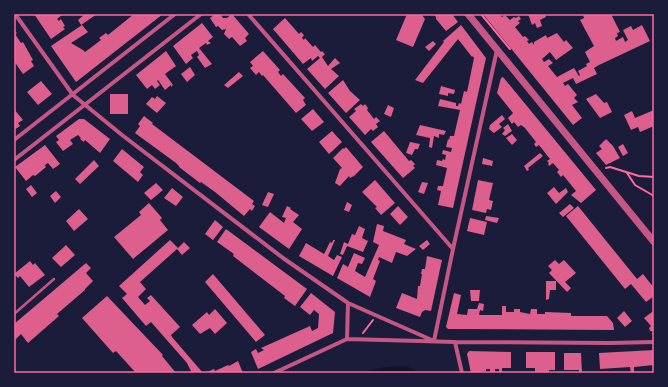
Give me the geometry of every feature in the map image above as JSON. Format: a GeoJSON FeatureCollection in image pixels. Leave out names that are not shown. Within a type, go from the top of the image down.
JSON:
{"type":"FeatureCollection","features":[{"type":"Feature","properties":{"kind":"street"},"geometry":{"type":"LineString","coordinates":[[15,14],[73,95],[122,135],[283,258],[348,303],[434,341]]}},
{"type":"Feature","properties":{"kind":"street"},"geometry":{"type":"LineString","coordinates":[[14,140],[175,14]]}},
{"type":"Feature","properties":{"kind":"street"},"geometry":{"type":"LineString","coordinates":[[14,160],[202,14]]}},
{"type":"Feature","properties":{"kind":"street"},"geometry":{"type":"LineString","coordinates":[[248,14],[453,249]]}},
{"type":"Feature","properties":{"kind":"street"},"geometry":{"type":"LineString","coordinates":[[468,14],[654,242]]}},
{"type":"Feature","properties":{"kind":"street"},"geometry":{"type":"LineString","coordinates":[[434,341],[497,50]]}},
{"type":"Feature","properties":{"kind":"street"},"geometry":{"type":"LineString","coordinates":[[347,339],[348,303]]}},
{"type":"Feature","properties":{"kind":"street"},"geometry":{"type":"LineString","coordinates":[[274,373],[347,339],[455,342],[654,342]]}},
{"type":"Feature","properties":{"kind":"street"},"geometry":{"type":"LineString","coordinates":[[455,342],[462,373]]}},
{"type":"Feature","properties":{"kind":"lane"},"geometry":{"type":"LineString","coordinates":[[14,314],[54,279]]}},
{"type":"Feature","properties":{"kind":"path"},"geometry":{"type":"LineString","coordinates":[[606,168],[610,167],[639,176],[654,177]]}},
{"type":"Feature","properties":{"kind":"path"},"geometry":{"type":"LineString","coordinates":[[627,173],[636,184],[654,196]]}},
{"type":"Feature","properties":{"kind":"shaded area"},"geometry":{"type":"Polygon","coordinates":[[[407,366],[420,373],[358,373],[385,367],[407,366]]]}},
{"type":"Feature","properties":{"kind":"building"},"geometry":{"type":"Polygon","coordinates":[[[34,14],[63,14],[57,19],[59,21],[61,19],[65,29],[51,39],[34,14]]]}},
{"type":"Feature","properties":{"kind":"building"},"geometry":{"type":"Polygon","coordinates":[[[85,14],[97,14],[81,25],[78,20],[85,14]]]}},
{"type":"Feature","properties":{"kind":"building"},"geometry":{"type":"Polygon","coordinates":[[[134,14],[163,14],[76,82],[51,46],[82,25],[88,32],[71,43],[85,52],[101,40],[99,38],[106,33],[108,35],[134,14]]]}},
{"type":"Feature","properties":{"kind":"building"},"geometry":{"type":"Polygon","coordinates":[[[215,14],[220,14],[223,18],[227,18],[232,14],[249,34],[245,38],[247,41],[240,46],[232,37],[229,39],[224,34],[226,29],[222,30],[218,26],[216,27],[210,18],[215,14]]]}},
{"type":"Feature","properties":{"kind":"building"},"geometry":{"type":"Polygon","coordinates":[[[407,14],[421,14],[425,19],[413,47],[396,40],[407,14]]]}},
{"type":"Feature","properties":{"kind":"building"},"geometry":{"type":"Polygon","coordinates":[[[434,14],[452,14],[458,22],[446,31],[436,19],[434,14]]]}},
{"type":"Feature","properties":{"kind":"building"},"geometry":{"type":"Polygon","coordinates":[[[483,14],[499,14],[502,17],[505,15],[510,20],[519,16],[521,19],[518,21],[520,23],[515,27],[523,37],[525,36],[529,40],[527,41],[529,44],[532,42],[534,45],[534,42],[546,35],[547,38],[557,33],[564,42],[566,40],[573,48],[556,60],[550,52],[542,59],[544,62],[549,59],[553,63],[548,66],[557,77],[574,68],[579,76],[578,71],[587,66],[586,64],[590,62],[585,52],[594,46],[580,20],[584,18],[583,14],[611,14],[620,32],[617,33],[618,36],[615,38],[616,41],[623,37],[625,42],[628,40],[623,30],[631,26],[633,30],[642,25],[650,41],[594,68],[597,74],[576,84],[573,78],[563,83],[565,86],[568,84],[577,95],[574,98],[578,102],[572,105],[582,118],[573,125],[483,14]]]}},
{"type":"Feature","properties":{"kind":"building"},"geometry":{"type":"Polygon","coordinates":[[[528,14],[545,14],[546,17],[540,20],[542,26],[537,28],[535,23],[532,25],[528,14]]]}},
{"type":"Feature","properties":{"kind":"building"},"geometry":{"type":"Polygon","coordinates":[[[285,18],[299,34],[301,32],[304,35],[302,38],[304,40],[305,38],[313,47],[315,45],[325,54],[322,57],[328,66],[335,58],[340,63],[331,69],[339,76],[325,89],[307,69],[320,58],[318,56],[312,61],[311,58],[303,64],[273,29],[285,18]]]}},
{"type":"Feature","properties":{"kind":"building"},"geometry":{"type":"Polygon","coordinates":[[[202,23],[213,37],[208,41],[211,43],[207,45],[206,43],[199,48],[212,64],[205,68],[197,57],[199,55],[197,51],[191,55],[193,58],[186,64],[173,46],[202,23]]]}},
{"type":"Feature","properties":{"kind":"building"},"geometry":{"type":"Polygon","coordinates":[[[461,25],[486,58],[453,208],[438,205],[441,191],[437,190],[438,186],[443,186],[447,168],[436,165],[437,160],[445,160],[446,155],[442,154],[443,150],[451,152],[452,148],[446,147],[450,136],[454,136],[460,110],[438,106],[440,99],[456,103],[456,106],[458,106],[459,103],[461,104],[464,91],[467,92],[474,58],[458,39],[423,83],[415,80],[444,42],[443,41],[461,25]]]}},
{"type":"Feature","properties":{"kind":"building"},"geometry":{"type":"Polygon","coordinates":[[[14,30],[17,33],[15,34],[21,43],[23,42],[33,60],[31,61],[34,66],[23,74],[14,61],[14,30]]]}},
{"type":"Feature","properties":{"kind":"building"},"geometry":{"type":"Polygon","coordinates":[[[433,41],[436,44],[429,51],[425,47],[433,41]]]}},
{"type":"Feature","properties":{"kind":"building"},"geometry":{"type":"Polygon","coordinates":[[[166,51],[176,66],[165,74],[173,85],[165,90],[158,80],[157,81],[160,85],[155,89],[152,85],[147,89],[136,75],[166,51]]]}},
{"type":"Feature","properties":{"kind":"building"},"geometry":{"type":"Polygon","coordinates":[[[263,51],[280,70],[278,72],[281,76],[283,74],[305,98],[303,100],[306,105],[296,113],[263,75],[262,76],[259,72],[256,75],[250,68],[253,66],[250,62],[263,51]]]}},
{"type":"Feature","properties":{"kind":"building"},"geometry":{"type":"Polygon","coordinates":[[[190,67],[195,75],[187,82],[181,74],[190,67]]]}},
{"type":"Feature","properties":{"kind":"building"},"geometry":{"type":"Polygon","coordinates":[[[239,72],[243,76],[228,88],[224,85],[239,72]]]}},
{"type":"Feature","properties":{"kind":"building"},"geometry":{"type":"Polygon","coordinates":[[[503,77],[596,190],[581,203],[571,195],[576,191],[563,175],[561,177],[557,172],[559,170],[553,163],[549,166],[547,161],[550,159],[539,145],[536,147],[534,144],[536,142],[525,128],[521,125],[518,127],[514,122],[512,124],[508,118],[513,113],[497,93],[501,78],[503,77]]]}},
{"type":"Feature","properties":{"kind":"building"},"geometry":{"type":"Polygon","coordinates":[[[343,80],[350,91],[360,100],[346,113],[328,93],[343,80]]]}},
{"type":"Feature","properties":{"kind":"building"},"geometry":{"type":"Polygon","coordinates":[[[41,81],[52,94],[38,105],[27,92],[41,81]]]}},
{"type":"Feature","properties":{"kind":"building"},"geometry":{"type":"Polygon","coordinates":[[[441,86],[455,90],[454,94],[448,93],[448,96],[439,94],[441,86]]]}},
{"type":"Feature","properties":{"kind":"building"},"geometry":{"type":"Polygon","coordinates":[[[110,94],[128,94],[128,114],[110,114],[110,94]]]}},
{"type":"Feature","properties":{"kind":"building"},"geometry":{"type":"Polygon","coordinates":[[[596,94],[604,103],[607,102],[612,112],[600,118],[586,99],[596,94]]]}},
{"type":"Feature","properties":{"kind":"building"},"geometry":{"type":"Polygon","coordinates":[[[157,96],[166,103],[157,113],[146,104],[152,97],[155,99],[157,96]]]}},
{"type":"Feature","properties":{"kind":"building"},"geometry":{"type":"Polygon","coordinates":[[[361,104],[363,106],[365,104],[368,108],[367,110],[374,119],[376,117],[380,121],[376,124],[378,127],[373,131],[371,129],[365,135],[349,117],[356,111],[354,109],[361,104]]]}},
{"type":"Feature","properties":{"kind":"building"},"geometry":{"type":"Polygon","coordinates":[[[388,105],[394,108],[391,117],[384,114],[388,105]]]}},
{"type":"Feature","properties":{"kind":"building"},"geometry":{"type":"Polygon","coordinates":[[[14,109],[23,120],[18,123],[20,126],[14,130],[14,109]]]}},
{"type":"Feature","properties":{"kind":"building"},"geometry":{"type":"Polygon","coordinates":[[[313,109],[324,122],[312,131],[301,119],[313,109]]]}},
{"type":"Feature","properties":{"kind":"building"},"geometry":{"type":"Polygon","coordinates":[[[654,110],[654,126],[640,132],[638,127],[631,130],[624,115],[632,111],[635,118],[654,110]]]}},
{"type":"Feature","properties":{"kind":"building"},"geometry":{"type":"Polygon","coordinates":[[[502,115],[505,119],[499,124],[502,127],[494,133],[489,129],[490,125],[502,115]]]}},
{"type":"Feature","properties":{"kind":"building"},"geometry":{"type":"Polygon","coordinates":[[[144,116],[153,123],[152,124],[254,201],[252,204],[255,206],[252,211],[250,209],[244,216],[215,192],[201,182],[200,183],[176,163],[135,133],[140,126],[138,124],[144,116]]]}},
{"type":"Feature","properties":{"kind":"building"},"geometry":{"type":"Polygon","coordinates":[[[79,119],[84,119],[110,139],[100,153],[85,140],[84,142],[80,139],[81,138],[78,135],[70,140],[73,144],[63,151],[56,142],[59,140],[56,136],[79,119]]]}},
{"type":"Feature","properties":{"kind":"building"},"geometry":{"type":"Polygon","coordinates":[[[508,124],[512,131],[505,136],[502,134],[505,130],[503,128],[508,124]]]}},
{"type":"Feature","properties":{"kind":"building"},"geometry":{"type":"Polygon","coordinates":[[[420,125],[446,131],[444,135],[439,134],[439,138],[434,136],[432,148],[429,147],[430,138],[416,135],[420,125]]]}},
{"type":"Feature","properties":{"kind":"building"},"geometry":{"type":"Polygon","coordinates":[[[332,131],[342,142],[329,154],[319,142],[332,131]]]}},
{"type":"Feature","properties":{"kind":"building"},"geometry":{"type":"Polygon","coordinates":[[[384,131],[409,161],[411,160],[415,164],[413,166],[415,168],[403,178],[371,142],[384,131]]]}},
{"type":"Feature","properties":{"kind":"building"},"geometry":{"type":"Polygon","coordinates":[[[512,134],[517,140],[512,145],[506,138],[512,134]]]}},
{"type":"Feature","properties":{"kind":"building"},"geometry":{"type":"Polygon","coordinates":[[[606,139],[613,146],[620,158],[606,165],[596,153],[602,149],[599,146],[606,139]]]}},
{"type":"Feature","properties":{"kind":"building"},"geometry":{"type":"Polygon","coordinates":[[[410,142],[420,144],[418,149],[415,149],[412,155],[406,153],[410,142]]]}},
{"type":"Feature","properties":{"kind":"building"},"geometry":{"type":"Polygon","coordinates":[[[623,144],[628,153],[623,156],[618,147],[623,144]]]}},
{"type":"Feature","properties":{"kind":"building"},"geometry":{"type":"Polygon","coordinates":[[[45,145],[60,164],[53,169],[48,163],[40,172],[35,176],[33,175],[26,181],[15,167],[45,145]]]}},
{"type":"Feature","properties":{"kind":"building"},"geometry":{"type":"Polygon","coordinates":[[[346,147],[363,167],[354,176],[350,178],[349,176],[340,186],[335,183],[340,169],[342,168],[333,158],[346,147]]]}},
{"type":"Feature","properties":{"kind":"building"},"geometry":{"type":"Polygon","coordinates":[[[122,149],[144,167],[140,172],[143,175],[138,182],[113,161],[122,149]]]}},
{"type":"Feature","properties":{"kind":"building"},"geometry":{"type":"Polygon","coordinates":[[[540,153],[543,156],[528,168],[529,170],[527,171],[524,166],[540,153]]]}},
{"type":"Feature","properties":{"kind":"building"},"geometry":{"type":"Polygon","coordinates":[[[483,158],[493,161],[492,166],[482,164],[483,158]]]}},
{"type":"Feature","properties":{"kind":"building"},"geometry":{"type":"Polygon","coordinates":[[[94,160],[99,166],[80,184],[75,179],[94,160]]]}},
{"type":"Feature","properties":{"kind":"building"},"geometry":{"type":"Polygon","coordinates":[[[375,180],[395,203],[381,215],[375,208],[377,207],[362,192],[375,180]]]}},
{"type":"Feature","properties":{"kind":"building"},"geometry":{"type":"Polygon","coordinates":[[[478,180],[493,183],[489,200],[493,201],[491,210],[487,209],[486,213],[472,210],[478,180]]]}},
{"type":"Feature","properties":{"kind":"building"},"geometry":{"type":"Polygon","coordinates":[[[422,182],[428,183],[424,194],[418,192],[422,182]]]}},
{"type":"Feature","properties":{"kind":"building"},"geometry":{"type":"Polygon","coordinates":[[[156,183],[163,190],[151,200],[144,193],[156,183]]]}},
{"type":"Feature","properties":{"kind":"building"},"geometry":{"type":"Polygon","coordinates":[[[31,185],[37,193],[32,197],[26,189],[31,185]]]}},
{"type":"Feature","properties":{"kind":"building"},"geometry":{"type":"Polygon","coordinates":[[[554,187],[559,193],[566,188],[568,192],[556,204],[547,193],[554,187]]]}},
{"type":"Feature","properties":{"kind":"building"},"geometry":{"type":"Polygon","coordinates":[[[172,188],[183,197],[176,206],[164,198],[172,188]]]}},
{"type":"Feature","properties":{"kind":"building"},"geometry":{"type":"Polygon","coordinates":[[[56,191],[61,197],[55,203],[50,196],[56,191]]]}},
{"type":"Feature","properties":{"kind":"building"},"geometry":{"type":"Polygon","coordinates":[[[268,192],[274,194],[268,207],[262,205],[268,192]]]}},
{"type":"Feature","properties":{"kind":"building"},"geometry":{"type":"Polygon","coordinates":[[[347,202],[352,205],[349,212],[344,210],[347,202]]]}},
{"type":"Feature","properties":{"kind":"building"},"geometry":{"type":"Polygon","coordinates":[[[149,203],[162,218],[160,220],[168,230],[133,259],[114,237],[141,215],[139,212],[149,203]]]}},
{"type":"Feature","properties":{"kind":"building"},"geometry":{"type":"Polygon","coordinates":[[[570,204],[574,208],[563,217],[559,213],[570,204]]]}},
{"type":"Feature","properties":{"kind":"building"},"geometry":{"type":"Polygon","coordinates":[[[287,206],[299,215],[293,222],[302,229],[289,249],[259,227],[270,212],[284,223],[286,218],[282,217],[287,206]]]}},
{"type":"Feature","properties":{"kind":"building"},"geometry":{"type":"Polygon","coordinates":[[[398,206],[408,217],[400,225],[390,214],[398,206]]]}},
{"type":"Feature","properties":{"kind":"building"},"geometry":{"type":"Polygon","coordinates":[[[578,206],[637,279],[643,274],[654,288],[654,296],[646,302],[631,284],[625,289],[566,216],[578,206]]]}},
{"type":"Feature","properties":{"kind":"building"},"geometry":{"type":"Polygon","coordinates":[[[79,209],[88,219],[74,231],[66,221],[79,209]]]}},
{"type":"Feature","properties":{"kind":"building"},"geometry":{"type":"Polygon","coordinates":[[[486,216],[499,218],[497,223],[485,220],[486,216]]]}},
{"type":"Feature","properties":{"kind":"building"},"geometry":{"type":"Polygon","coordinates":[[[470,218],[487,222],[484,235],[467,231],[470,218]]]}},
{"type":"Feature","properties":{"kind":"building"},"geometry":{"type":"Polygon","coordinates":[[[215,220],[223,227],[213,240],[205,234],[215,220]]]}},
{"type":"Feature","properties":{"kind":"building"},"geometry":{"type":"Polygon","coordinates":[[[377,224],[384,226],[383,231],[406,240],[404,244],[416,249],[407,256],[396,252],[392,263],[379,257],[378,260],[380,261],[373,279],[376,281],[370,297],[337,278],[343,264],[348,267],[354,253],[365,258],[362,264],[358,263],[355,271],[365,277],[379,245],[373,242],[377,224]]]}},
{"type":"Feature","properties":{"kind":"building"},"geometry":{"type":"Polygon","coordinates":[[[359,226],[365,229],[362,238],[368,241],[363,252],[347,246],[343,255],[340,254],[344,242],[348,244],[352,234],[355,235],[359,226]]]}},
{"type":"Feature","properties":{"kind":"building"},"geometry":{"type":"Polygon","coordinates":[[[226,229],[307,289],[295,306],[284,298],[285,296],[233,256],[234,254],[217,242],[226,229]]]}},
{"type":"Feature","properties":{"kind":"building"},"geometry":{"type":"Polygon","coordinates":[[[170,240],[178,248],[184,242],[190,248],[182,255],[177,249],[140,282],[146,289],[138,297],[145,305],[150,301],[147,298],[151,295],[180,327],[171,335],[172,337],[203,373],[192,373],[187,363],[151,322],[146,326],[122,298],[127,294],[119,286],[170,240]]]}},
{"type":"Feature","properties":{"kind":"building"},"geometry":{"type":"Polygon","coordinates":[[[333,240],[335,240],[328,256],[334,260],[337,255],[342,257],[333,276],[299,256],[306,243],[324,254],[330,242],[332,243],[333,240]]]}},
{"type":"Feature","properties":{"kind":"building"},"geometry":{"type":"Polygon","coordinates":[[[427,240],[430,244],[423,250],[419,246],[427,240]]]}},
{"type":"Feature","properties":{"kind":"building"},"geometry":{"type":"Polygon","coordinates":[[[66,245],[75,255],[61,267],[52,258],[66,245]]]}},
{"type":"Feature","properties":{"kind":"building"},"geometry":{"type":"Polygon","coordinates":[[[427,256],[442,260],[431,311],[425,310],[422,312],[420,317],[396,308],[402,293],[417,299],[418,286],[420,286],[422,269],[425,269],[427,256]]]}},
{"type":"Feature","properties":{"kind":"building"},"geometry":{"type":"Polygon","coordinates":[[[555,260],[559,264],[564,260],[576,273],[565,282],[571,288],[567,292],[549,273],[552,270],[548,266],[555,260]]]}},
{"type":"Feature","properties":{"kind":"building"},"geometry":{"type":"Polygon","coordinates":[[[30,261],[33,265],[35,263],[45,275],[29,287],[20,276],[18,278],[14,274],[30,261]]]}},
{"type":"Feature","properties":{"kind":"building"},"geometry":{"type":"Polygon","coordinates":[[[86,263],[91,268],[86,273],[93,281],[85,290],[57,314],[59,316],[28,343],[21,334],[14,341],[14,324],[86,263]]]}},
{"type":"Feature","properties":{"kind":"building"},"geometry":{"type":"Polygon","coordinates":[[[213,274],[265,335],[256,342],[205,282],[213,274]]]}},
{"type":"Feature","properties":{"kind":"building"},"geometry":{"type":"Polygon","coordinates":[[[546,281],[556,281],[556,290],[550,290],[549,299],[546,300],[546,281]]]}},
{"type":"Feature","properties":{"kind":"building"},"geometry":{"type":"Polygon","coordinates":[[[470,290],[480,290],[479,301],[471,301],[470,290]]]}},
{"type":"Feature","properties":{"kind":"building"},"geometry":{"type":"Polygon","coordinates":[[[311,293],[335,312],[333,333],[258,369],[251,352],[256,349],[258,353],[264,350],[261,348],[310,326],[312,331],[318,328],[319,314],[314,310],[310,315],[300,307],[311,293]]]}},
{"type":"Feature","properties":{"kind":"building"},"geometry":{"type":"Polygon","coordinates":[[[454,293],[461,295],[457,314],[467,315],[468,309],[477,309],[479,303],[484,304],[483,311],[480,310],[479,315],[502,315],[502,306],[506,306],[506,312],[514,312],[514,309],[520,309],[520,312],[530,314],[531,309],[537,309],[537,314],[545,314],[545,312],[571,313],[571,316],[607,316],[613,323],[614,330],[448,329],[446,327],[454,293]]]}},
{"type":"Feature","properties":{"kind":"building"},"geometry":{"type":"Polygon","coordinates":[[[107,296],[163,355],[162,356],[176,373],[136,373],[116,351],[113,353],[82,318],[107,296]]]}},
{"type":"Feature","properties":{"kind":"building"},"geometry":{"type":"Polygon","coordinates":[[[215,309],[227,323],[215,334],[210,328],[200,334],[192,325],[207,312],[209,315],[215,309]]]}},
{"type":"Feature","properties":{"kind":"building"},"geometry":{"type":"Polygon","coordinates":[[[624,311],[632,321],[625,327],[617,318],[624,311]]]}},
{"type":"Feature","properties":{"kind":"building"},"geometry":{"type":"Polygon","coordinates":[[[652,312],[654,314],[654,331],[650,331],[649,328],[651,326],[644,318],[652,312]]]}},
{"type":"Feature","properties":{"kind":"building"},"geometry":{"type":"Polygon","coordinates":[[[654,350],[654,365],[634,367],[634,373],[631,373],[630,367],[600,369],[599,353],[654,350]]]}},
{"type":"Feature","properties":{"kind":"building"},"geometry":{"type":"Polygon","coordinates":[[[469,351],[511,352],[511,368],[502,368],[502,373],[499,373],[499,369],[495,369],[495,373],[490,373],[490,369],[486,369],[486,371],[471,373],[467,354],[469,351]]]}},
{"type":"Feature","properties":{"kind":"building"},"geometry":{"type":"Polygon","coordinates":[[[526,352],[555,352],[555,370],[549,370],[549,373],[535,373],[535,368],[526,368],[526,352]]]}},
{"type":"Feature","properties":{"kind":"building"},"geometry":{"type":"Polygon","coordinates":[[[564,353],[581,353],[582,373],[579,373],[579,370],[564,370],[564,353]]]}},
{"type":"Feature","properties":{"kind":"building"},"geometry":{"type":"Polygon","coordinates":[[[238,361],[243,373],[205,373],[214,369],[215,371],[228,365],[229,366],[238,361]]]}}]}
